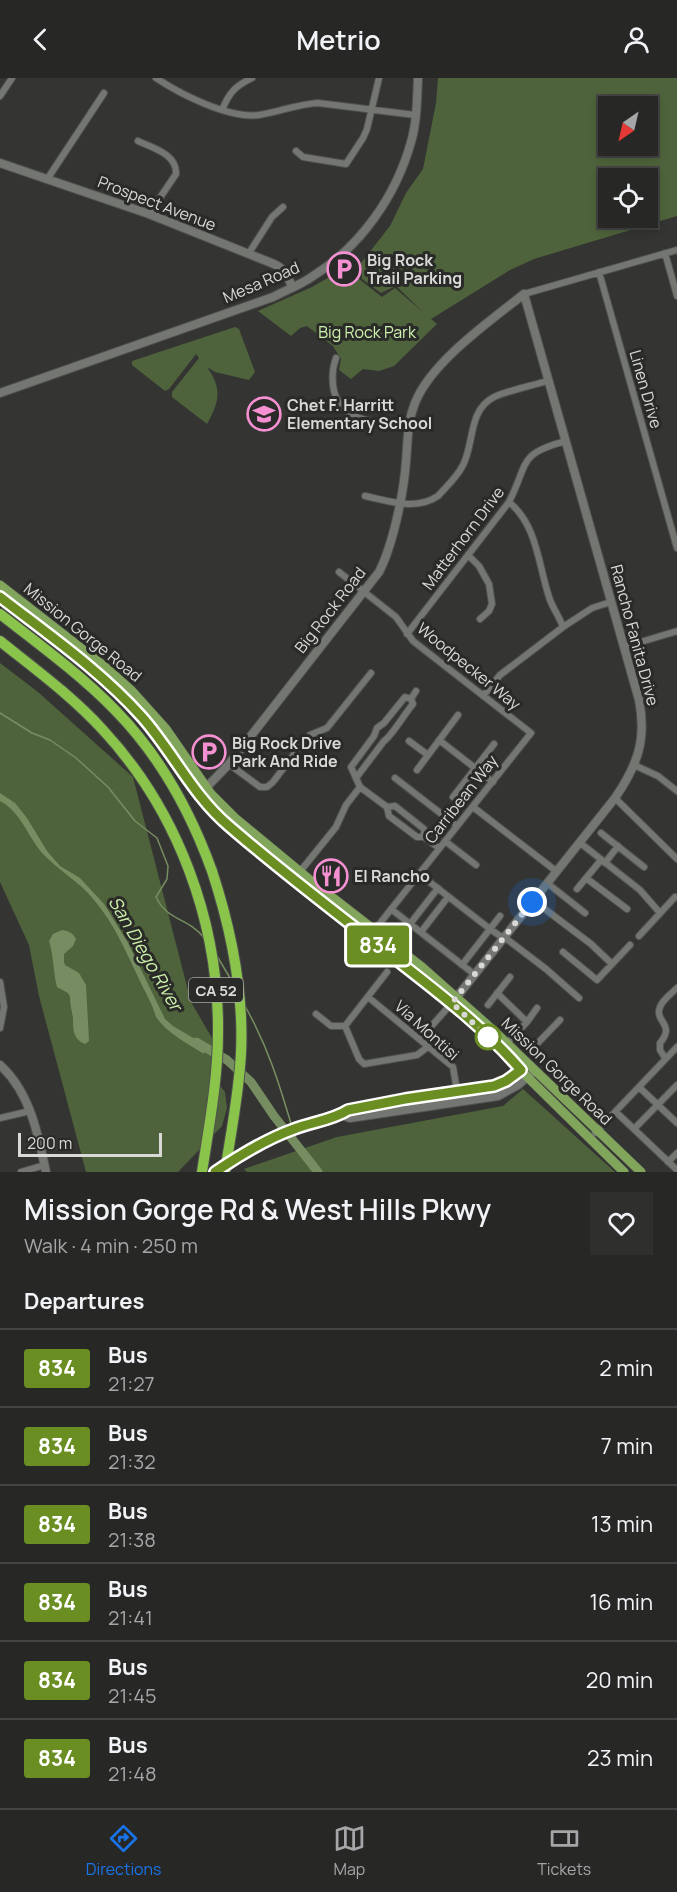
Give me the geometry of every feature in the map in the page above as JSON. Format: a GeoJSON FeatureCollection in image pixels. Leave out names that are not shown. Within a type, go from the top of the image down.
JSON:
{"type":"FeatureCollection","features":[{"type":"Feature","properties":{"kind":"highway","name":"CA 52"},"geometry":{"type":"LineString","coordinates":[[0,614],[87,683],[118,712],[137,735],[174,789],[203,844],[230,933],[240,1011],[239,1078],[219,1171]]}},
{"type":"Feature","properties":{"kind":"highway","name":"CA 52"},"geometry":{"type":"LineString","coordinates":[[0,641],[66,694],[103,729],[131,764],[164,815],[186,863],[201,908],[214,965],[217,998],[217,1063],[202,1172]]}},
{"type":"Feature","properties":{"kind":"main road","name":"Mission Gorge Road"},"geometry":{"type":"LineString","coordinates":[[0,585],[104,666],[131,690],[166,729],[203,791]]}},
{"type":"Feature","properties":{"kind":"main road","name":"Mission Gorge Road"},"geometry":{"type":"LineString","coordinates":[[0,597],[98,673],[121,694],[203,791],[297,875],[324,903],[422,967],[528,1071],[641,1172]]}},
{"type":"Feature","properties":{"kind":"main road","name":"Mission Gorge Road"},"geometry":{"type":"LineString","coordinates":[[297,875],[348,909],[372,934]]}},
{"type":"Feature","properties":{"kind":"main road"},"geometry":{"type":"LineString","coordinates":[[324,903],[327,900],[342,911],[348,909]]}},
{"type":"Feature","properties":{"kind":"main road","name":"Mission Gorge Road"},"geometry":{"type":"LineString","coordinates":[[455,1000],[507,1043],[528,1071],[590,1139],[624,1172]]}},
{"type":"Feature","properties":{"kind":"street"},"geometry":{"type":"LineString","coordinates":[[0,96],[12,78]]}},
{"type":"Feature","properties":{"kind":"street"},"geometry":{"type":"LineString","coordinates":[[156,78],[167,86],[222,110],[241,115],[254,115],[318,103],[415,114]]}},
{"type":"Feature","properties":{"kind":"street"},"geometry":{"type":"LineString","coordinates":[[222,110],[231,91],[252,78]]}},
{"type":"Feature","properties":{"kind":"street"},"geometry":{"type":"LineString","coordinates":[[296,152],[303,157],[346,164],[363,138],[379,78]]}},
{"type":"Feature","properties":{"kind":"street","name":"Mesa Road"},"geometry":{"type":"LineString","coordinates":[[0,393],[273,297],[312,278],[354,244],[390,194],[404,165],[412,140],[418,78]]}},
{"type":"Feature","properties":{"kind":"street"},"geometry":{"type":"LineString","coordinates":[[48,178],[104,93]]}},
{"type":"Feature","properties":{"kind":"street"},"geometry":{"type":"LineString","coordinates":[[138,141],[169,156],[176,168],[176,174],[149,214]]}},
{"type":"Feature","properties":{"kind":"street","name":"Prospect Avenue"},"geometry":{"type":"LineString","coordinates":[[0,163],[149,214],[249,253],[281,268],[288,276],[292,287]]}},
{"type":"Feature","properties":{"kind":"street"},"geometry":{"type":"LineString","coordinates":[[249,253],[272,217],[283,207]]}},
{"type":"Feature","properties":{"kind":"street","name":"Big Rock Road"},"geometry":{"type":"LineString","coordinates":[[203,791],[229,764],[375,578],[385,560],[392,537],[406,463],[408,425],[418,397],[431,374],[477,332],[524,294],[677,250]]}},
{"type":"Feature","properties":{"kind":"street"},"geometry":{"type":"LineString","coordinates":[[665,254],[677,296]]}},
{"type":"Feature","properties":{"kind":"street","name":"Linen Drive"},"geometry":{"type":"LineString","coordinates":[[599,272],[677,548]]}},
{"type":"Feature","properties":{"kind":"street","name":"Rancho Fanita Drive"},"geometry":{"type":"LineString","coordinates":[[455,1000],[615,798],[628,779],[641,739],[642,716],[639,700],[524,294]]}},
{"type":"Feature","properties":{"kind":"street"},"geometry":{"type":"LineString","coordinates":[[336,358],[333,369],[334,389],[348,412],[368,422],[408,425]]}},
{"type":"Feature","properties":{"kind":"street"},"geometry":{"type":"LineString","coordinates":[[365,496],[399,503],[420,504],[438,496],[462,467],[474,421],[490,400],[548,381]]}},
{"type":"Feature","properties":{"kind":"street","name":"Matterhorn Drive"},"geometry":{"type":"LineString","coordinates":[[407,634],[509,502],[518,486],[524,466],[533,453],[544,447],[566,441]]}},
{"type":"Feature","properties":{"kind":"street"},"geometry":{"type":"LineString","coordinates":[[509,502],[519,511],[530,529],[549,600],[562,627]]}},
{"type":"Feature","properties":{"kind":"street"},"geometry":{"type":"LineString","coordinates":[[468,555],[479,566],[489,584],[492,604],[489,611],[480,619]]}},
{"type":"Feature","properties":{"kind":"street","name":"Woodpecker Way"},"geometry":{"type":"LineString","coordinates":[[339,572],[396,616],[413,641],[531,733]]}},
{"type":"Feature","properties":{"kind":"street"},"geometry":{"type":"LineString","coordinates":[[483,696],[500,675],[562,627],[592,608],[611,602]]}},
{"type":"Feature","properties":{"kind":"street"},"geometry":{"type":"LineString","coordinates":[[624,646],[677,631]]}},
{"type":"Feature","properties":{"kind":"street"},"geometry":{"type":"LineString","coordinates":[[229,764],[260,787],[267,787],[310,735],[327,728],[371,673]]}},
{"type":"Feature","properties":{"kind":"street"},"geometry":{"type":"LineString","coordinates":[[355,776],[389,738],[413,704],[411,699],[416,690]]}},
{"type":"Feature","properties":{"kind":"street"},"geometry":{"type":"LineString","coordinates":[[411,699],[405,698],[377,728],[374,736],[351,766],[360,787],[387,807],[389,816],[417,837],[424,837],[439,848]]}},
{"type":"Feature","properties":{"kind":"street"},"geometry":{"type":"LineString","coordinates":[[417,770],[458,715]]}},
{"type":"Feature","properties":{"kind":"street"},"geometry":{"type":"LineString","coordinates":[[382,724],[392,731]]}},
{"type":"Feature","properties":{"kind":"street","name":"Carribean Way"},"geometry":{"type":"LineString","coordinates":[[372,934],[531,733]]}},
{"type":"Feature","properties":{"kind":"street"},"geometry":{"type":"LineString","coordinates":[[439,740],[493,782]]}},
{"type":"Feature","properties":{"kind":"street"},"geometry":{"type":"LineString","coordinates":[[409,741],[428,756]]}},
{"type":"Feature","properties":{"kind":"street"},"geometry":{"type":"LineString","coordinates":[[453,797],[494,744]]}},
{"type":"Feature","properties":{"kind":"street"},"geometry":{"type":"LineString","coordinates":[[634,765],[658,776],[677,791]]}},
{"type":"Feature","properties":{"kind":"street"},"geometry":{"type":"LineString","coordinates":[[395,778],[457,826]]}},
{"type":"Feature","properties":{"kind":"street"},"geometry":{"type":"LineString","coordinates":[[297,875],[336,827],[346,805],[360,787]]}},
{"type":"Feature","properties":{"kind":"street"},"geometry":{"type":"LineString","coordinates":[[615,798],[677,859]]}},
{"type":"Feature","properties":{"kind":"street"},"geometry":{"type":"LineString","coordinates":[[387,807],[395,806],[424,829],[424,837]]}},
{"type":"Feature","properties":{"kind":"street"},"geometry":{"type":"LineString","coordinates":[[473,807],[556,871]]}},
{"type":"Feature","properties":{"kind":"street"},"geometry":{"type":"LineString","coordinates":[[601,833],[644,867]]}},
{"type":"Feature","properties":{"kind":"street"},"geometry":{"type":"LineString","coordinates":[[445,841],[476,865]]}},
{"type":"Feature","properties":{"kind":"street"},"geometry":{"type":"LineString","coordinates":[[579,843],[640,890],[660,913]]}},
{"type":"Feature","properties":{"kind":"street"},"geometry":{"type":"LineString","coordinates":[[577,890],[618,846]]}},
{"type":"Feature","properties":{"kind":"street"},"geometry":{"type":"LineString","coordinates":[[586,878],[627,909]]}},
{"type":"Feature","properties":{"kind":"street"},"geometry":{"type":"LineString","coordinates":[[427,880],[546,969],[579,998]]}},
{"type":"Feature","properties":{"kind":"street"},"geometry":{"type":"LineString","coordinates":[[547,883],[585,913]]}},
{"type":"Feature","properties":{"kind":"street"},"geometry":{"type":"LineString","coordinates":[[410,924],[438,888]]}},
{"type":"Feature","properties":{"kind":"street"},"geometry":{"type":"LineString","coordinates":[[421,932],[448,897]]}},
{"type":"Feature","properties":{"kind":"street"},"geometry":{"type":"LineString","coordinates":[[639,936],[675,897]]}},
{"type":"Feature","properties":{"kind":"street"},"geometry":{"type":"LineString","coordinates":[[533,900],[591,944],[612,964]]}},
{"type":"Feature","properties":{"kind":"street"},"geometry":{"type":"LineString","coordinates":[[391,909],[474,974]]}},
{"type":"Feature","properties":{"kind":"street"},"geometry":{"type":"LineString","coordinates":[[462,965],[500,916]]}},
{"type":"Feature","properties":{"kind":"street"},"geometry":{"type":"LineString","coordinates":[[563,952],[597,980],[630,945]]}},
{"type":"Feature","properties":{"kind":"street"},"geometry":{"type":"LineString","coordinates":[[345,1026],[387,972]]}},
{"type":"Feature","properties":{"kind":"street"},"geometry":{"type":"LineString","coordinates":[[488,1005],[510,977]]}},
{"type":"Feature","properties":{"kind":"street"},"geometry":{"type":"LineString","coordinates":[[0,982],[4,1007],[0,1028]]}},
{"type":"Feature","properties":{"kind":"street"},"geometry":{"type":"LineString","coordinates":[[665,1058],[660,1050],[660,1043],[666,1037],[667,1030],[659,1012],[660,1005],[677,988]]}},
{"type":"Feature","properties":{"kind":"street"},"geometry":{"type":"LineString","coordinates":[[497,993],[528,1022]]}},
{"type":"Feature","properties":{"kind":"street","name":"Via Montisi"},"geometry":{"type":"LineString","coordinates":[[368,997],[453,1067],[457,1091]]}},
{"type":"Feature","properties":{"kind":"street"},"geometry":{"type":"LineString","coordinates":[[420,1039],[455,1000]]}},
{"type":"Feature","properties":{"kind":"street"},"geometry":{"type":"LineString","coordinates":[[507,1043],[528,1022],[537,1008]]}},
{"type":"Feature","properties":{"kind":"street"},"geometry":{"type":"LineString","coordinates":[[316,1014],[331,1026],[345,1026]]}},
{"type":"Feature","properties":{"kind":"street"},"geometry":{"type":"LineString","coordinates":[[514,1036],[531,1050],[560,1020]]}},
{"type":"Feature","properties":{"kind":"street"},"geometry":{"type":"LineString","coordinates":[[345,1026],[359,1059],[364,1064],[417,1055],[429,1046]]}},
{"type":"Feature","properties":{"kind":"street"},"geometry":{"type":"LineString","coordinates":[[590,1139],[677,1047]]}},
{"type":"Feature","properties":{"kind":"street"},"geometry":{"type":"LineString","coordinates":[[0,1065],[18,1086],[30,1111],[45,1168],[21,1172]]}},
{"type":"Feature","properties":{"kind":"street"},"geometry":{"type":"LineString","coordinates":[[341,1115],[350,1118],[484,1099],[510,1091],[528,1071]]}},
{"type":"Feature","properties":{"kind":"street"},"geometry":{"type":"LineString","coordinates":[[219,1171],[244,1153],[270,1139],[326,1118],[354,1109],[405,1099],[494,1086],[528,1071]]}},
{"type":"Feature","properties":{"kind":"street"},"geometry":{"type":"LineString","coordinates":[[634,1129],[677,1085]]}},
{"type":"Feature","properties":{"kind":"street"},"geometry":{"type":"LineString","coordinates":[[640,1088],[677,1123]]}},
{"type":"Feature","properties":{"kind":"street"},"geometry":{"type":"LineString","coordinates":[[0,1118],[30,1111]]}},
{"type":"Feature","properties":{"kind":"street"},"geometry":{"type":"LineString","coordinates":[[616,1112],[677,1170]]}},
{"type":"Feature","properties":{"kind":"street"},"geometry":{"type":"LineString","coordinates":[[668,1162],[677,1153]]}},
{"type":"Feature","properties":{"kind":"green space","name":"Big Rock Park"},"geometry":{"type":"Polygon","coordinates":[[[438,78],[677,78],[677,216],[658,222],[658,168],[598,168],[598,228],[637,228],[534,259],[510,270],[431,319],[437,324],[394,366],[379,371],[363,369],[351,379],[339,370],[341,359],[333,346],[307,326],[300,328],[291,336],[258,311],[312,287],[345,268],[382,297],[395,288],[424,313],[396,286],[381,293],[362,279],[361,263],[390,226],[406,193],[423,169],[436,103],[438,78]]]}},
{"type":"Feature","properties":{"kind":"green space"},"geometry":{"type":"Polygon","coordinates":[[[235,327],[239,329],[255,372],[249,380],[215,372],[207,367],[215,382],[218,395],[215,408],[207,424],[172,397],[172,392],[199,358],[196,354],[165,391],[132,365],[132,361],[235,327]]]}},
{"type":"Feature","properties":{"kind":"green space"},"geometry":{"type":"Polygon","coordinates":[[[0,663],[38,692],[133,777],[191,1002],[212,1038],[214,1078],[225,1092],[227,1108],[222,1126],[178,1172],[86,1172],[39,996],[29,945],[0,882],[0,663]]]}},
{"type":"Feature","properties":{"kind":"green space"},"geometry":{"type":"Polygon","coordinates":[[[523,1089],[615,1172],[247,1172],[244,1169],[337,1137],[503,1106],[523,1089]]]}},
{"type":"Feature","properties":{"kind":"shaded area"},"geometry":{"type":"Polygon","coordinates":[[[0,793],[15,803],[47,851],[60,866],[80,878],[104,904],[128,943],[165,1019],[205,1045],[204,1054],[172,1033],[156,1017],[114,928],[101,909],[82,888],[43,854],[19,818],[0,801],[0,793]]]}},
{"type":"Feature","properties":{"kind":"shaded area"},"geometry":{"type":"Polygon","coordinates":[[[62,930],[71,933],[76,939],[73,946],[64,954],[65,965],[79,973],[86,985],[89,1041],[85,1044],[74,1034],[70,997],[68,993],[57,987],[49,941],[53,934],[62,930]]]}},
{"type":"Feature","properties":{"kind":"waterway"},"geometry":{"type":"LineString","coordinates":[[0,713],[32,733],[50,740],[76,758],[108,787],[135,821],[157,838],[168,866],[167,879],[156,897],[166,911],[198,931],[204,938]]}},
{"type":"Feature","properties":{"kind":"waterway"},"geometry":{"type":"LineString","coordinates":[[217,956],[233,983]]}},
{"type":"Feature","properties":{"kind":"waterway"},"geometry":{"type":"LineString","coordinates":[[245,1006],[267,1051],[292,1127]]}},
{"type":"Feature","properties":{"kind":"waterway","name":"San Diego River"},"geometry":{"type":"LineString","coordinates":[[196,1042],[227,1060],[251,1082],[274,1116],[318,1172]]}},
{"type":"Feature","properties":{"kind":"waterway","name":"San Diego River"},"geometry":{"type":"LineString","coordinates":[[294,1132],[298,1146]]}},
{"type":"Feature","properties":{"kind":"bus line","name":"834"},"geometry":{"type":"LineString","coordinates":[[0,597],[98,673],[121,694],[158,735],[205,802],[228,825],[299,884],[438,991],[521,1070],[506,1081],[482,1089],[405,1099],[348,1110],[341,1115],[305,1125],[270,1139],[215,1172]]}},
{"type":"Feature","properties":{"kind":"place","name":"Big Rock Trail Parking"},"geometry":{"type":"Point","coordinates":[344,269]}},
{"type":"Feature","properties":{"kind":"place","name":"Chet F. Harritt Elementary School"},"geometry":{"type":"Point","coordinates":[264,414]}},
{"type":"Feature","properties":{"kind":"place","name":"Big Rock Drive Park And Ride"},"geometry":{"type":"Point","coordinates":[209,752]}},
{"type":"Feature","properties":{"kind":"place","name":"El Rancho"},"geometry":{"type":"Point","coordinates":[331,876]}},
{"type":"Feature","properties":{"kind":"route"},"geometry":{"type":"LineString","coordinates":[[488,1037],[452,1003],[532,902]]}}]}
